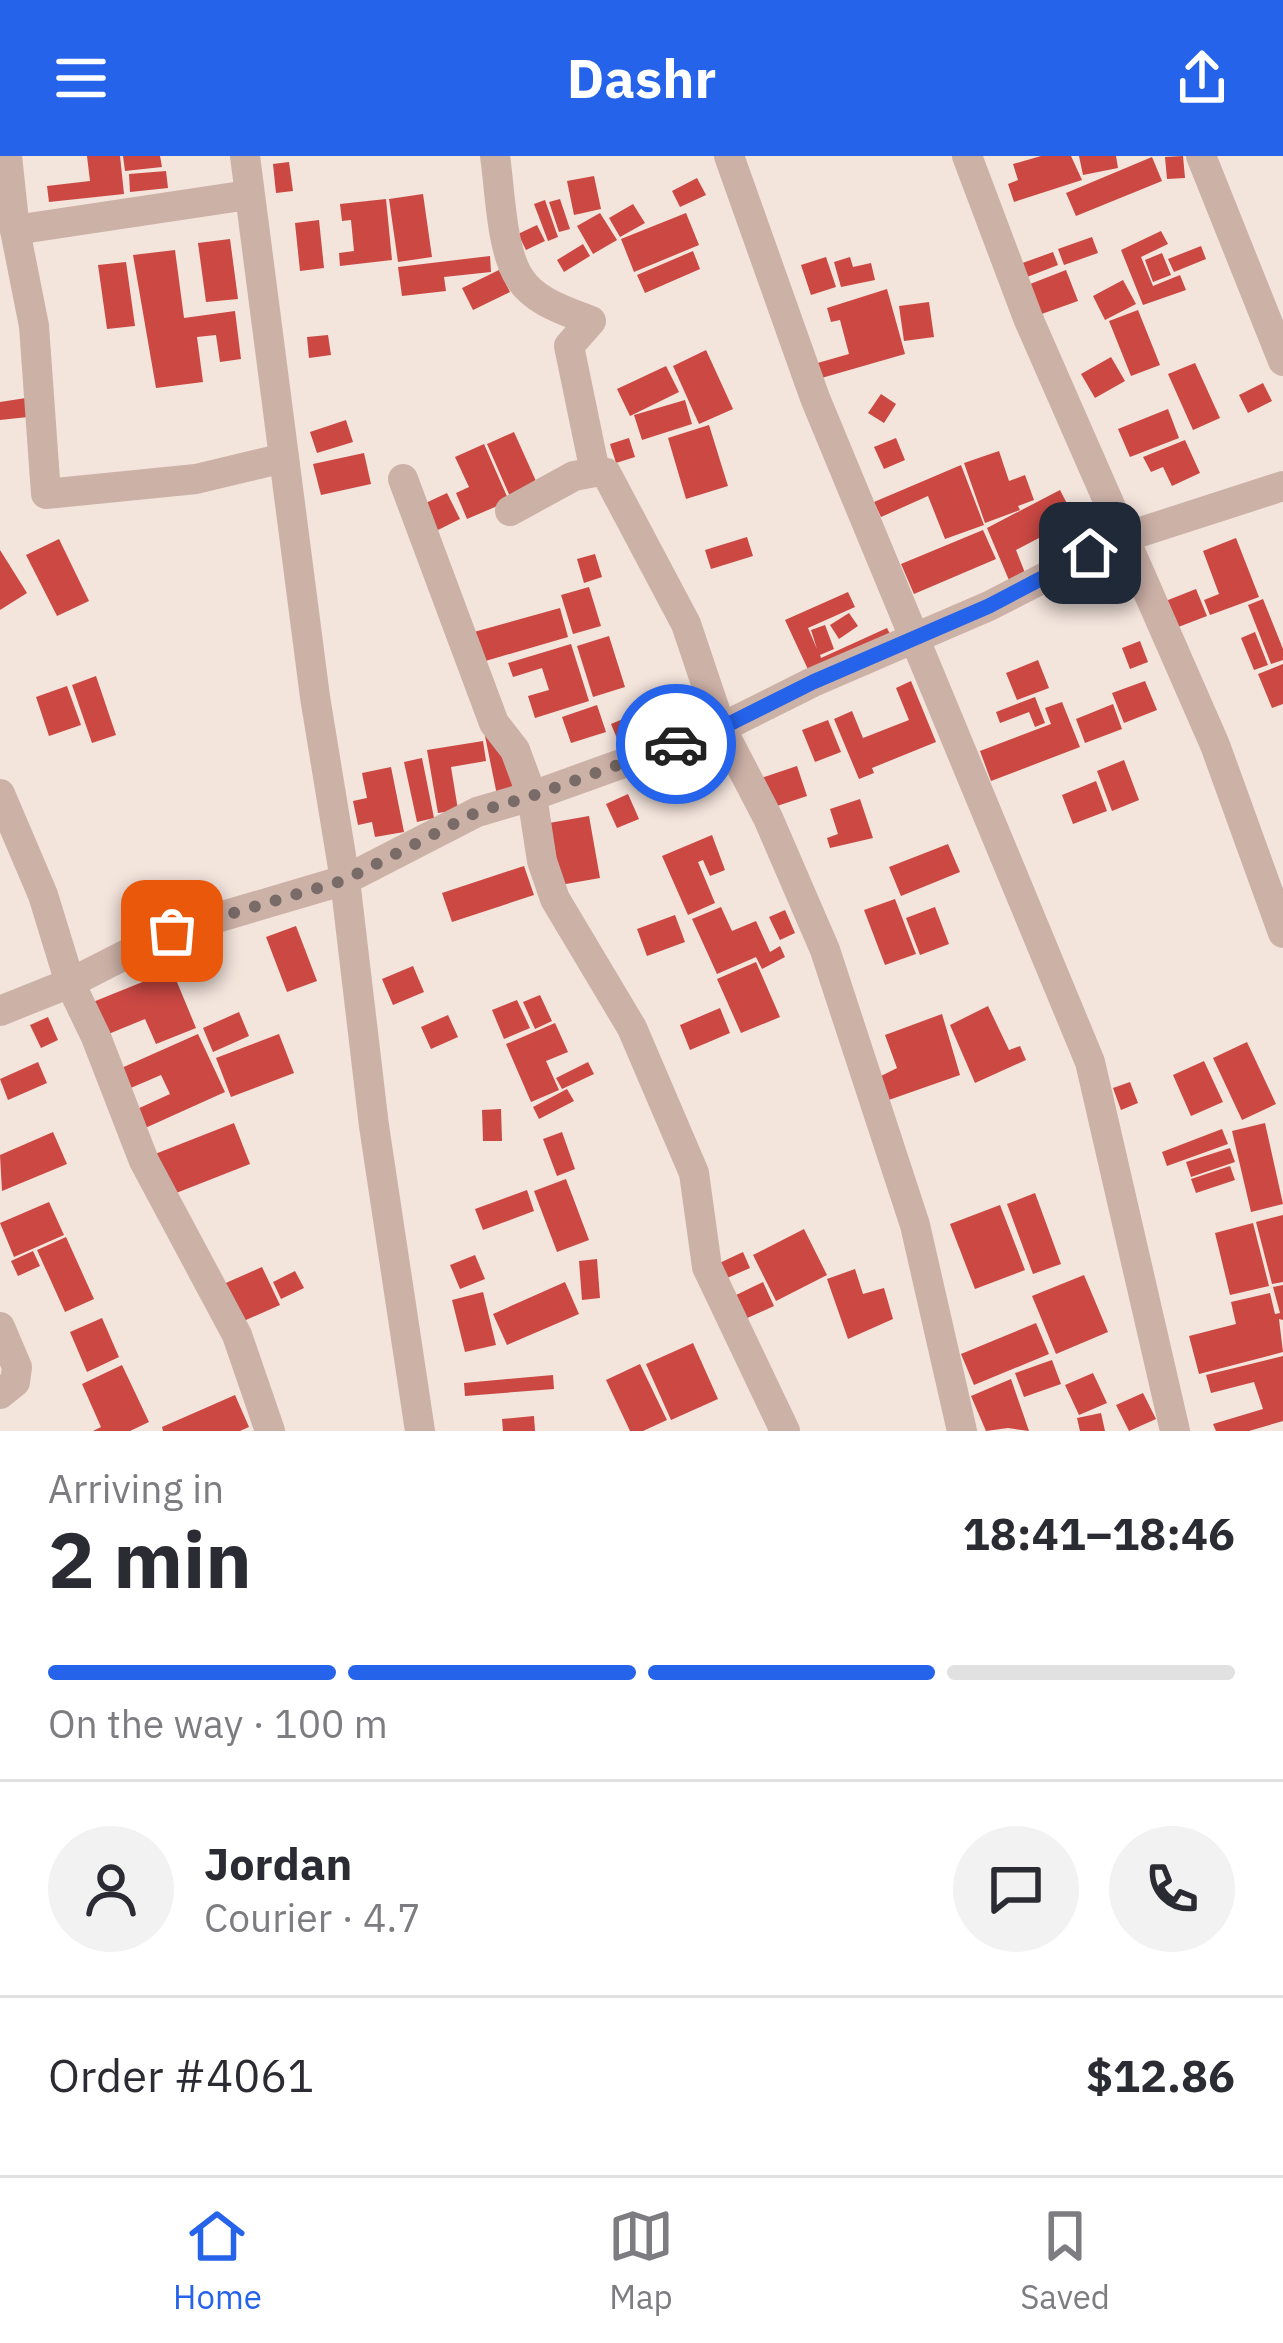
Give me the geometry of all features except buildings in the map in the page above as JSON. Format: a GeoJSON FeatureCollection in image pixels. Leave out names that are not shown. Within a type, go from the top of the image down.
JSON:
{"type":"FeatureCollection","features":[{"type":"Feature","properties":{"kind":"street"},"geometry":{"type":"LineString","coordinates":[[7,156],[15,230],[34,326],[46,494],[196,479],[284,458]]}},
{"type":"Feature","properties":{"kind":"street"},"geometry":{"type":"LineString","coordinates":[[245,156],[315,697],[345,880],[374,1126],[420,1431]]}},
{"type":"Feature","properties":{"kind":"street"},"geometry":{"type":"LineString","coordinates":[[495,156],[506,236],[518,277],[543,301],[591,321],[569,346],[595,472]]}},
{"type":"Feature","properties":{"kind":"street"},"geometry":{"type":"LineString","coordinates":[[729,156],[815,398],[1090,1062],[1175,1431]]}},
{"type":"Feature","properties":{"kind":"street"},"geometry":{"type":"LineString","coordinates":[[967,156],[1028,318],[1215,745],[1283,933]]}},
{"type":"Feature","properties":{"kind":"street"},"geometry":{"type":"LineString","coordinates":[[1202,156],[1283,361]]}},
{"type":"Feature","properties":{"kind":"street"},"geometry":{"type":"LineString","coordinates":[[15,230],[248,195]]}},
{"type":"Feature","properties":{"kind":"street"},"geometry":{"type":"LineString","coordinates":[[510,511],[574,476],[606,473],[686,624],[721,728],[768,818],[825,950],[915,1225],[962,1431]]}},
{"type":"Feature","properties":{"kind":"street"},"geometry":{"type":"LineString","coordinates":[[403,479],[494,723],[515,750],[532,796],[542,861],[555,899],[632,1028],[694,1173],[706,1267],[785,1431]]}},
{"type":"Feature","properties":{"kind":"street"},"geometry":{"type":"LineString","coordinates":[[0,1011],[172,931],[345,880],[477,812],[721,728],[813,682],[989,606],[1122,538],[1283,486]]}},
{"type":"Feature","properties":{"kind":"street"},"geometry":{"type":"LineString","coordinates":[[0,794],[144,1161],[237,1335],[270,1431]]}},
{"type":"Feature","properties":{"kind":"street"},"geometry":{"type":"LineString","coordinates":[[0,1327],[17,1367],[15,1382],[0,1394]]}},
{"type":"Feature","properties":{"kind":"way so far"},"geometry":{"type":"LineString","coordinates":[[172,931],[345,880],[477,812],[676,744]]}},
{"type":"Feature","properties":{"kind":"route"},"geometry":{"type":"LineString","coordinates":[[676,744],[989,606],[1090,553]]}}]}
